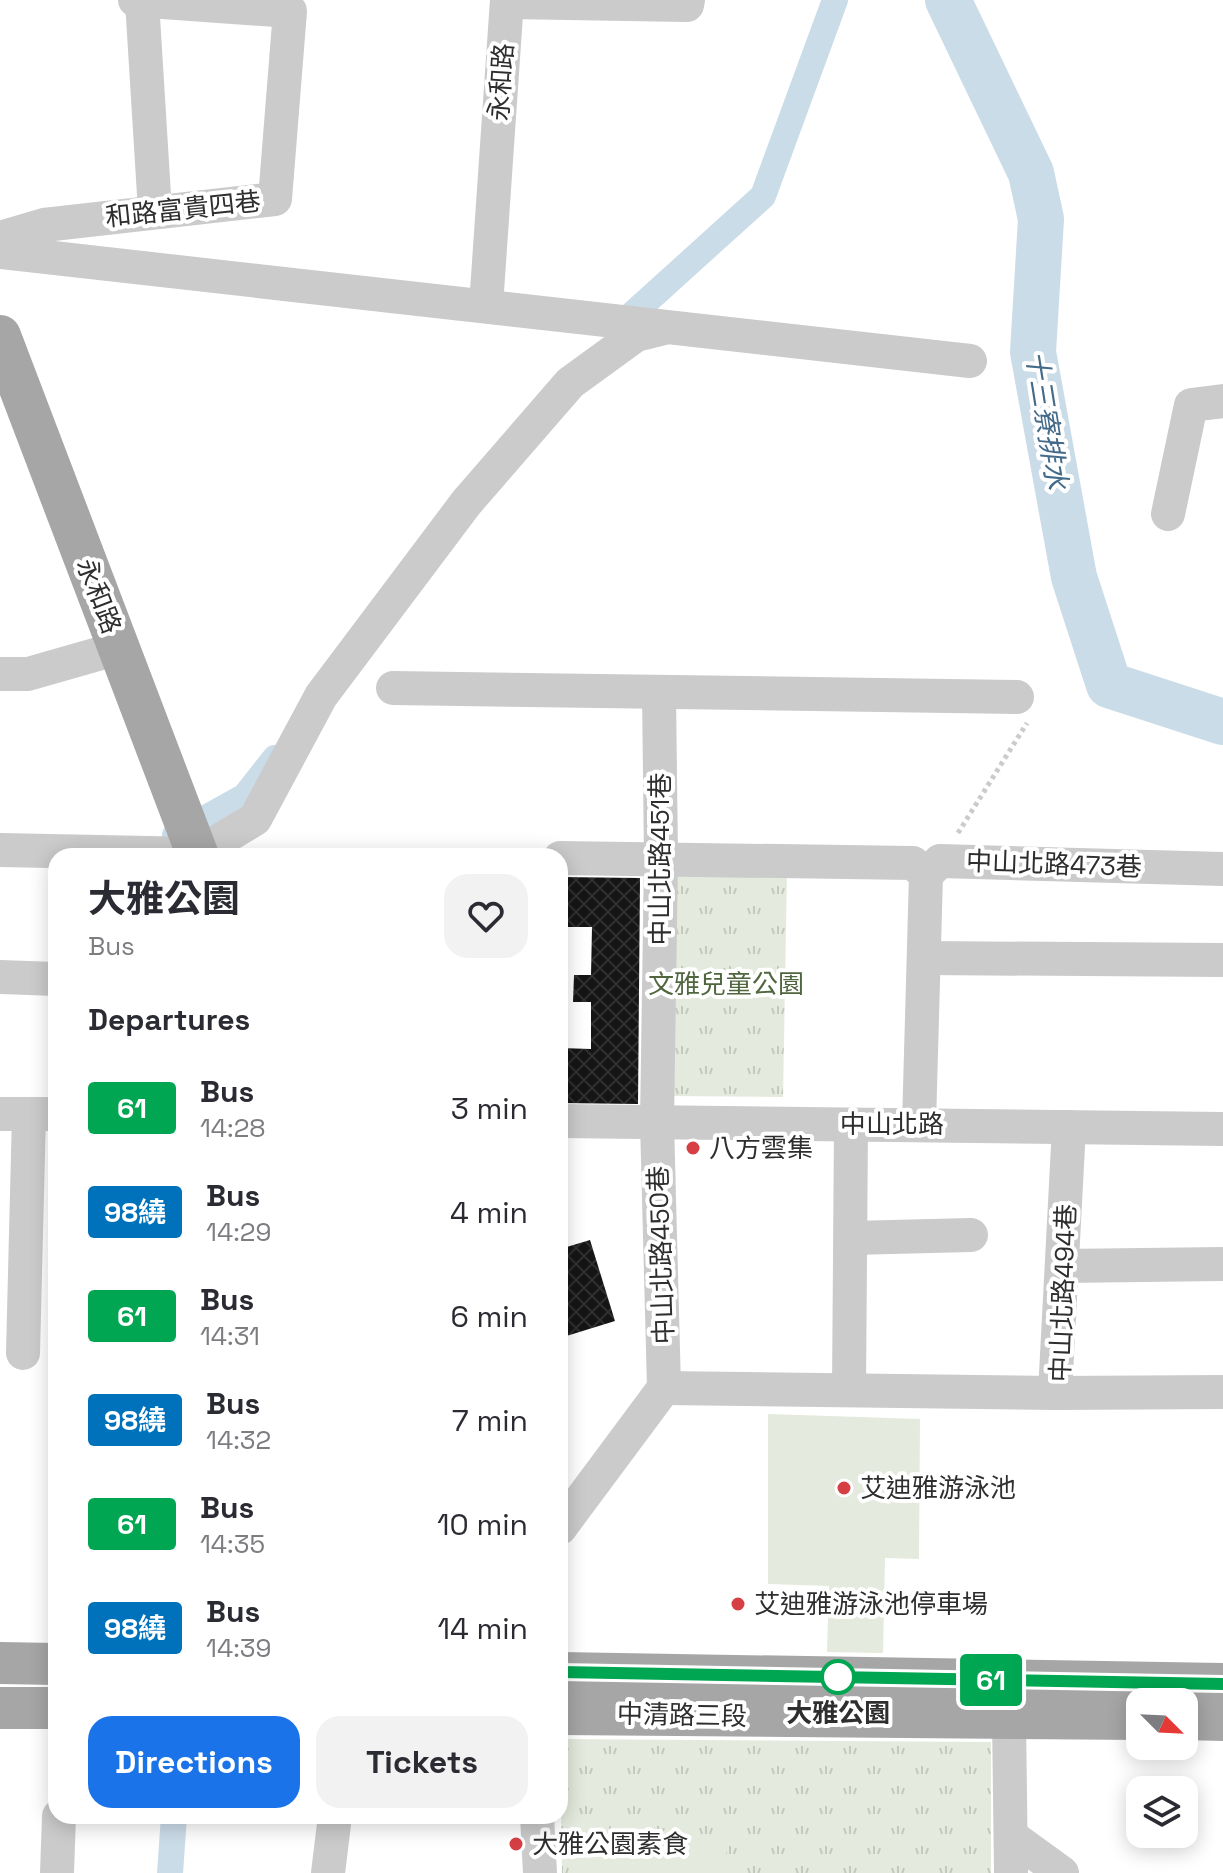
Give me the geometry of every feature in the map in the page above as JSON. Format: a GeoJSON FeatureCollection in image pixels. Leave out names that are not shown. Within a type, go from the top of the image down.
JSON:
{"type":"FeatureCollection","features":[{"type":"Feature","properties":{"kind":"main road","name":"永和路"},"geometry":{"type":"LineString","coordinates":[[0,336],[195,848]]}},
{"type":"Feature","properties":{"kind":"main road"},"geometry":{"type":"LineString","coordinates":[[0,1663],[48,1664]]}},
{"type":"Feature","properties":{"kind":"main road","name":"中清路三段"},"geometry":{"type":"LineString","coordinates":[[568,1673],[1223,1684]]}},
{"type":"Feature","properties":{"kind":"main road"},"geometry":{"type":"LineString","coordinates":[[0,1708],[48,1708]]}},
{"type":"Feature","properties":{"kind":"main road","name":"中清路三段"},"geometry":{"type":"LineString","coordinates":[[568,1714],[1126,1719]]}},
{"type":"Feature","properties":{"kind":"main road"},"geometry":{"type":"LineString","coordinates":[[1198,1719],[1223,1720]]}},
{"type":"Feature","properties":{"kind":"street"},"geometry":{"type":"LineString","coordinates":[[135,0],[142,1],[155,211]]}},
{"type":"Feature","properties":{"kind":"street","name":"永和路"},"geometry":{"type":"LineString","coordinates":[[486,306],[507,1],[687,5],[688,0]]}},
{"type":"Feature","properties":{"kind":"street","name":"和路富貴四巷"},"geometry":{"type":"LineString","coordinates":[[0,238],[44,225],[275,199],[290,11],[142,1]]}},
{"type":"Feature","properties":{"kind":"street"},"geometry":{"type":"LineString","coordinates":[[0,252],[970,361]]}},
{"type":"Feature","properties":{"kind":"street"},"geometry":{"type":"LineString","coordinates":[[207,848],[255,819],[321,696],[466,503],[570,383],[653,325]]}},
{"type":"Feature","properties":{"kind":"street"},"geometry":{"type":"LineString","coordinates":[[1168,514],[1191,405],[1223,401]]}},
{"type":"Feature","properties":{"kind":"street"},"geometry":{"type":"LineString","coordinates":[[0,674],[28,674],[119,648]]}},
{"type":"Feature","properties":{"kind":"street"},"geometry":{"type":"LineString","coordinates":[[393,688],[1017,697]]}},
{"type":"Feature","properties":{"kind":"street","name":"中山北路451巷"},"geometry":{"type":"LineString","coordinates":[[657,1122],[661,858],[659,692]]}},
{"type":"Feature","properties":{"kind":"street"},"geometry":{"type":"LineString","coordinates":[[0,850],[48,851]]}},
{"type":"Feature","properties":{"kind":"street","name":"中山北路473巷"},"geometry":{"type":"LineString","coordinates":[[568,858],[913,863],[933,868],[1223,869]]}},
{"type":"Feature","properties":{"kind":"street"},"geometry":{"type":"LineString","coordinates":[[919,1124],[924,958],[933,868]]}},
{"type":"Feature","properties":{"kind":"street"},"geometry":{"type":"LineString","coordinates":[[924,958],[1223,960]]}},
{"type":"Feature","properties":{"kind":"street"},"geometry":{"type":"LineString","coordinates":[[0,977],[48,979]]}},
{"type":"Feature","properties":{"kind":"street"},"geometry":{"type":"LineString","coordinates":[[23,1353],[28,1114]]}},
{"type":"Feature","properties":{"kind":"street","name":"中山北路"},"geometry":{"type":"LineString","coordinates":[[568,1121],[1223,1129]]}},
{"type":"Feature","properties":{"kind":"street","name":"中山北路450巷"},"geometry":{"type":"LineString","coordinates":[[657,1122],[664,1388]]}},
{"type":"Feature","properties":{"kind":"street"},"geometry":{"type":"LineString","coordinates":[[849,1390],[851,1125]]}},
{"type":"Feature","properties":{"kind":"street","name":"中山北路494巷"},"geometry":{"type":"LineString","coordinates":[[1069,1127],[1055,1393],[1223,1392]]}},
{"type":"Feature","properties":{"kind":"street"},"geometry":{"type":"LineString","coordinates":[[851,1238],[971,1235]]}},
{"type":"Feature","properties":{"kind":"street"},"geometry":{"type":"LineString","coordinates":[[1062,1266],[1223,1264]]}},
{"type":"Feature","properties":{"kind":"street"},"geometry":{"type":"LineString","coordinates":[[568,1517],[664,1388],[1055,1393]]}},
{"type":"Feature","properties":{"kind":"street"},"geometry":{"type":"LineString","coordinates":[[1009,1718],[1011,1873]]}},
{"type":"Feature","properties":{"kind":"street"},"geometry":{"type":"LineString","coordinates":[[57,1873],[59,1824]]}},
{"type":"Feature","properties":{"kind":"street"},"geometry":{"type":"LineString","coordinates":[[328,1873],[334,1824]]}},
{"type":"Feature","properties":{"kind":"street"},"geometry":{"type":"LineString","coordinates":[[537,1824],[540,1873]]}},
{"type":"Feature","properties":{"kind":"street"},"geometry":{"type":"LineString","coordinates":[[1011,1836],[1062,1873]]}},
{"type":"Feature","properties":{"kind":"path"},"geometry":{"type":"LineString","coordinates":[[933,868],[1038,706],[1017,697]]}},
{"type":"Feature","properties":{"kind":"green space","name":"文雅兒童公園"},"geometry":{"type":"Polygon","coordinates":[[[670,869],[787,871],[783,1097],[667,1096],[670,869]]]}},
{"type":"Feature","properties":{"kind":"green space","name":"艾迪雅游泳池"},"geometry":{"type":"Polygon","coordinates":[[[768,1414],[920,1419],[919,1559],[885,1558],[883,1653],[827,1652],[829,1586],[768,1584],[768,1414]]]}},
{"type":"Feature","properties":{"kind":"green space","name":"大雅公園"},"geometry":{"type":"Polygon","coordinates":[[[568,1739],[991,1742],[991,1873],[562,1873],[561,1824],[568,1824],[568,1739]]]}},
{"type":"Feature","properties":{"kind":"green space"},"geometry":{"type":"Polygon","coordinates":[[[726,1844],[726,1873],[576,1873],[575,1846],[726,1844]]]}},
{"type":"Feature","properties":{"kind":"building"},"geometry":{"type":"Polygon","coordinates":[[[568,877],[640,878],[638,1104],[568,1103],[568,1048],[591,1049],[591,1002],[573,1002],[574,975],[591,975],[592,927],[568,927],[568,877]]]}},
{"type":"Feature","properties":{"kind":"building"},"geometry":{"type":"Polygon","coordinates":[[[590,1240],[615,1321],[568,1336],[568,1247],[590,1240]]]}},
{"type":"Feature","properties":{"kind":"waterway"},"geometry":{"type":"LineString","coordinates":[[616,329],[763,196],[835,0]]}},
{"type":"Feature","properties":{"kind":"waterway","name":"十三寮排水"},"geometry":{"type":"LineString","coordinates":[[948,0],[1031,173],[1041,219],[1033,352],[1074,577],[1109,685],[1223,722]]}},
{"type":"Feature","properties":{"kind":"waterway"},"geometry":{"type":"LineString","coordinates":[[175,835],[245,796],[275,758]]}},
{"type":"Feature","properties":{"kind":"waterway"},"geometry":{"type":"LineString","coordinates":[[170,1873],[173,1824]]}},
{"type":"Feature","properties":{"kind":"bus line","name":"61"},"geometry":{"type":"LineString","coordinates":[[568,1672],[1223,1684]]}},
{"type":"Feature","properties":{"kind":"place","name":"八方雲集"},"geometry":{"type":"Point","coordinates":[693,1148]}},
{"type":"Feature","properties":{"kind":"place","name":"艾迪雅游泳池"},"geometry":{"type":"Point","coordinates":[844,1488]}},
{"type":"Feature","properties":{"kind":"place","name":"艾迪雅游泳池停車場"},"geometry":{"type":"Point","coordinates":[738,1604]}},
{"type":"Feature","properties":{"kind":"place","name":"大雅公園"},"geometry":{"type":"Point","coordinates":[838,1677]}},
{"type":"Feature","properties":{"kind":"place","name":"大雅公園素食"},"geometry":{"type":"Point","coordinates":[516,1844]}}]}
